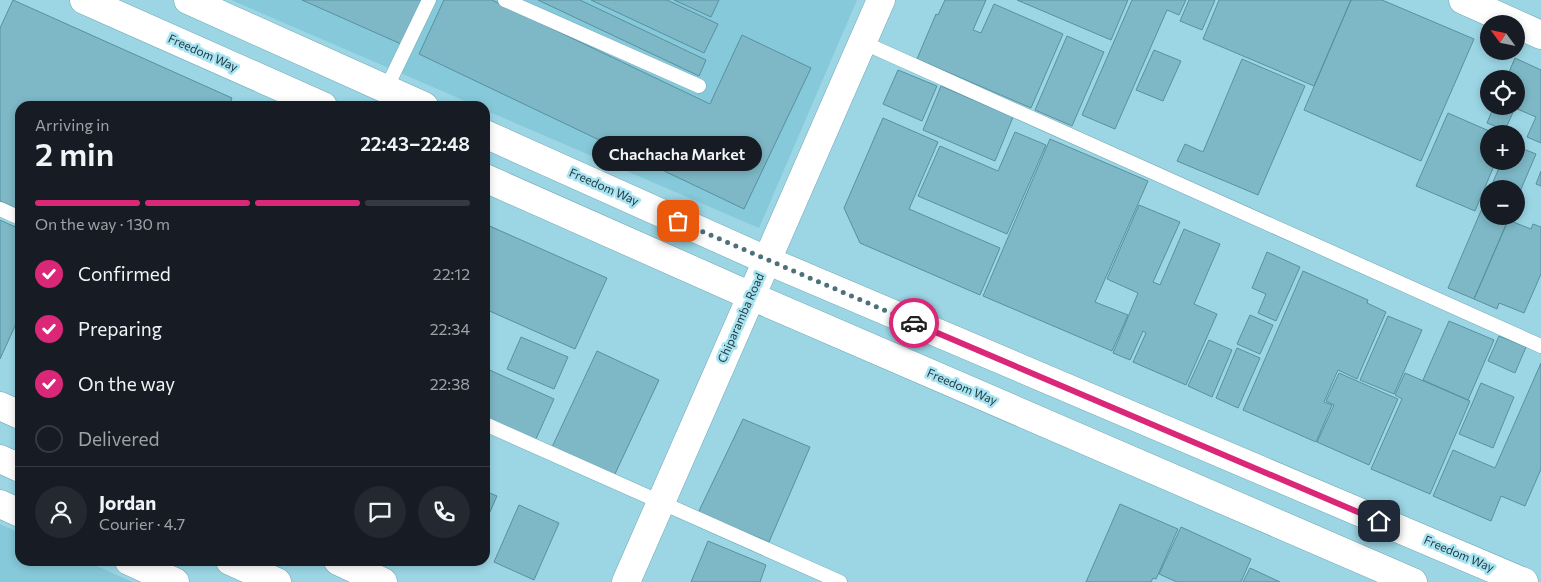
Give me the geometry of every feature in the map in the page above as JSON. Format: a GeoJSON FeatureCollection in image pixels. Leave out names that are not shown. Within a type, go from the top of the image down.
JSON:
{"type":"FeatureCollection","features":[{"type":"Feature","properties":{"kind":"main road","name":"Freedom Way"},"geometry":{"type":"LineString","coordinates":[[84,0],[312,101]]}},
{"type":"Feature","properties":{"kind":"main road"},"geometry":{"type":"LineString","coordinates":[[188,0],[413,101]]}},
{"type":"Feature","properties":{"kind":"main road","name":"Chiparamba Road"},"geometry":{"type":"LineString","coordinates":[[626,582],[881,0]]}},
{"type":"Feature","properties":{"kind":"main road"},"geometry":{"type":"LineString","coordinates":[[1463,0],[1541,35]]}},
{"type":"Feature","properties":{"kind":"main road","name":"Freedom Way"},"geometry":{"type":"LineString","coordinates":[[490,136],[766,260],[1524,582]]}},
{"type":"Feature","properties":{"kind":"main road","name":"Freedom Way"},"geometry":{"type":"LineString","coordinates":[[490,180],[750,296],[1413,582]]}},
{"type":"Feature","properties":{"kind":"main road"},"geometry":{"type":"LineString","coordinates":[[0,406],[15,413]]}},
{"type":"Feature","properties":{"kind":"main road"},"geometry":{"type":"LineString","coordinates":[[0,459],[15,466]]}},
{"type":"Feature","properties":{"kind":"main road"},"geometry":{"type":"LineString","coordinates":[[0,504],[15,511]]}},
{"type":"Feature","properties":{"kind":"main road"},"geometry":{"type":"LineString","coordinates":[[139,566],[175,582]]}},
{"type":"Feature","properties":{"kind":"main road"},"geometry":{"type":"LineString","coordinates":[[241,566],[277,582]]}},
{"type":"Feature","properties":{"kind":"main road"},"geometry":{"type":"LineString","coordinates":[[349,566],[383,582]]}},
{"type":"Feature","properties":{"kind":"lane"},"geometry":{"type":"LineString","coordinates":[[386,89],[429,0]]}},
{"type":"Feature","properties":{"kind":"lane"},"geometry":{"type":"LineString","coordinates":[[505,0],[699,86]]}},
{"type":"Feature","properties":{"kind":"lane"},"geometry":{"type":"LineString","coordinates":[[862,42],[1541,346]]}},
{"type":"Feature","properties":{"kind":"lane"},"geometry":{"type":"LineString","coordinates":[[0,209],[15,216]]}},
{"type":"Feature","properties":{"kind":"lane"},"geometry":{"type":"LineString","coordinates":[[490,426],[660,504],[840,582]]}},
{"type":"Feature","properties":{"kind":"shaded area"},"geometry":{"type":"Polygon","coordinates":[[[231,0],[857,0],[759,228],[490,112],[490,101],[465,101],[231,0]]]}},
{"type":"Feature","properties":{"kind":"shaded area"},"geometry":{"type":"Polygon","coordinates":[[[0,524],[15,531],[15,566],[96,566],[133,582],[0,582],[0,524]]]}},
{"type":"Feature","properties":{"kind":"building"},"geometry":{"type":"Polygon","coordinates":[[[13,0],[232,98],[231,101],[15,101],[15,208],[0,201],[0,28],[13,0]]]}},
{"type":"Feature","properties":{"kind":"building"},"geometry":{"type":"Polygon","coordinates":[[[302,0],[422,0],[401,44],[302,0]]]}},
{"type":"Feature","properties":{"kind":"building"},"geometry":{"type":"Polygon","coordinates":[[[444,0],[492,0],[710,104],[742,35],[811,68],[744,209],[419,54],[444,0]]]}},
{"type":"Feature","properties":{"kind":"building"},"geometry":{"type":"Polygon","coordinates":[[[538,0],[580,0],[706,60],[699,76],[538,0]]]}},
{"type":"Feature","properties":{"kind":"building"},"geometry":{"type":"Polygon","coordinates":[[[591,0],[667,0],[718,24],[704,53],[591,0]]]}},
{"type":"Feature","properties":{"kind":"building"},"geometry":{"type":"Polygon","coordinates":[[[674,0],[719,0],[711,17],[674,0]]]}},
{"type":"Feature","properties":{"kind":"building"},"geometry":{"type":"Polygon","coordinates":[[[945,0],[986,0],[973,30],[981,33],[994,4],[1063,34],[1031,108],[917,59],[936,14],[938,15],[945,0]]]}},
{"type":"Feature","properties":{"kind":"building"},"geometry":{"type":"Polygon","coordinates":[[[1017,0],[1128,0],[1111,40],[1017,0]]]}},
{"type":"Feature","properties":{"kind":"building"},"geometry":{"type":"Polygon","coordinates":[[[1132,0],[1186,0],[1179,15],[1167,10],[1115,129],[1082,115],[1132,0]]]}},
{"type":"Feature","properties":{"kind":"building"},"geometry":{"type":"Polygon","coordinates":[[[1189,0],[1215,0],[1202,30],[1180,21],[1189,0]]]}},
{"type":"Feature","properties":{"kind":"building"},"geometry":{"type":"Polygon","coordinates":[[[1219,0],[1351,0],[1314,86],[1203,39],[1219,0]]]}},
{"type":"Feature","properties":{"kind":"building"},"geometry":{"type":"Polygon","coordinates":[[[1351,0],[1382,0],[1474,39],[1421,161],[1304,110],[1351,0]]]}},
{"type":"Feature","properties":{"kind":"building"},"geometry":{"type":"Polygon","coordinates":[[[1067,36],[1104,52],[1072,126],[1035,110],[1067,36]]]}},
{"type":"Feature","properties":{"kind":"building"},"geometry":{"type":"Polygon","coordinates":[[[1154,50],[1181,61],[1163,101],[1136,90],[1154,50]]]}},
{"type":"Feature","properties":{"kind":"building"},"geometry":{"type":"Polygon","coordinates":[[[1242,59],[1305,86],[1258,195],[1177,161],[1185,144],[1203,152],[1242,59]]]}},
{"type":"Feature","properties":{"kind":"building"},"geometry":{"type":"Polygon","coordinates":[[[1514,60],[1519,60],[1541,70],[1541,143],[1527,137],[1536,117],[1525,112],[1525,70],[1510,70],[1514,60]]]}},
{"type":"Feature","properties":{"kind":"building"},"geometry":{"type":"Polygon","coordinates":[[[898,70],[937,86],[922,121],[883,104],[898,70]]]}},
{"type":"Feature","properties":{"kind":"building"},"geometry":{"type":"Polygon","coordinates":[[[941,86],[1013,117],[995,161],[923,130],[941,86]]]}},
{"type":"Feature","properties":{"kind":"building"},"geometry":{"type":"Polygon","coordinates":[[[1448,113],[1480,127],[1480,170],[1492,170],[1488,180],[1480,180],[1480,199],[1475,211],[1416,186],[1448,113]]]}},
{"type":"Feature","properties":{"kind":"building"},"geometry":{"type":"Polygon","coordinates":[[[1490,115],[1512,115],[1507,125],[1487,123],[1490,115]]]}},
{"type":"Feature","properties":{"kind":"building"},"geometry":{"type":"Polygon","coordinates":[[[883,118],[938,142],[909,209],[1000,248],[980,295],[860,243],[844,208],[883,118]]]}},
{"type":"Feature","properties":{"kind":"building"},"geometry":{"type":"Polygon","coordinates":[[[1015,132],[1046,145],[1007,234],[918,196],[940,146],[998,171],[1015,132]]]}},
{"type":"Feature","properties":{"kind":"building"},"geometry":{"type":"Polygon","coordinates":[[[1050,139],[1148,181],[1095,302],[1128,315],[1112,351],[983,296],[1050,139]]]}},
{"type":"Feature","properties":{"kind":"building"},"geometry":{"type":"Polygon","coordinates":[[[1525,150],[1536,154],[1525,180],[1494,180],[1498,170],[1525,170],[1525,150]]]}},
{"type":"Feature","properties":{"kind":"building"},"geometry":{"type":"Polygon","coordinates":[[[1541,171],[1541,186],[1536,184],[1541,171]]]}},
{"type":"Feature","properties":{"kind":"building"},"geometry":{"type":"Polygon","coordinates":[[[1139,205],[1180,222],[1153,282],[1160,285],[1184,229],[1220,244],[1194,304],[1217,314],[1186,385],[1133,362],[1146,333],[1143,331],[1130,360],[1113,353],[1138,293],[1107,279],[1139,205]]]}},
{"type":"Feature","properties":{"kind":"building"},"geometry":{"type":"Polygon","coordinates":[[[1480,213],[1480,225],[1506,225],[1474,299],[1448,288],[1480,213]]]}},
{"type":"Feature","properties":{"kind":"building"},"geometry":{"type":"Polygon","coordinates":[[[0,220],[15,227],[15,326],[0,359],[0,220]]]}},
{"type":"Feature","properties":{"kind":"building"},"geometry":{"type":"Polygon","coordinates":[[[1533,224],[1541,227],[1541,274],[1524,313],[1499,303],[1497,309],[1474,299],[1506,225],[1521,225],[1531,229],[1533,224]]]}},
{"type":"Feature","properties":{"kind":"building"},"geometry":{"type":"Polygon","coordinates":[[[490,226],[607,278],[575,349],[490,311],[490,226]]]}},
{"type":"Feature","properties":{"kind":"building"},"geometry":{"type":"Polygon","coordinates":[[[1267,252],[1300,267],[1276,321],[1258,313],[1266,294],[1252,288],[1267,252]]]}},
{"type":"Feature","properties":{"kind":"building"},"geometry":{"type":"Polygon","coordinates":[[[1303,271],[1368,300],[1367,303],[1386,312],[1357,379],[1338,370],[1324,402],[1332,405],[1316,442],[1243,410],[1303,271]]]}},
{"type":"Feature","properties":{"kind":"building"},"geometry":{"type":"Polygon","coordinates":[[[1250,315],[1273,325],[1260,354],[1237,344],[1250,315]]]}},
{"type":"Feature","properties":{"kind":"building"},"geometry":{"type":"Polygon","coordinates":[[[1388,316],[1422,330],[1394,394],[1360,380],[1388,316]]]}},
{"type":"Feature","properties":{"kind":"building"},"geometry":{"type":"Polygon","coordinates":[[[1449,321],[1494,340],[1468,400],[1423,380],[1449,321]]]}},
{"type":"Feature","properties":{"kind":"building"},"geometry":{"type":"Polygon","coordinates":[[[1499,336],[1526,347],[1515,373],[1488,361],[1499,336]]]}},
{"type":"Feature","properties":{"kind":"building"},"geometry":{"type":"Polygon","coordinates":[[[521,337],[568,357],[554,389],[507,369],[521,337]]]}},
{"type":"Feature","properties":{"kind":"building"},"geometry":{"type":"Polygon","coordinates":[[[1209,340],[1232,350],[1212,397],[1188,386],[1209,340]]]}},
{"type":"Feature","properties":{"kind":"building"},"geometry":{"type":"Polygon","coordinates":[[[1237,348],[1260,358],[1238,408],[1216,398],[1237,348]]]}},
{"type":"Feature","properties":{"kind":"building"},"geometry":{"type":"Polygon","coordinates":[[[597,351],[659,380],[614,476],[552,447],[597,351]]]}},
{"type":"Feature","properties":{"kind":"building"},"geometry":{"type":"Polygon","coordinates":[[[1541,363],[1541,469],[1525,506],[1501,496],[1491,521],[1433,496],[1453,450],[1495,468],[1541,363]]]}},
{"type":"Feature","properties":{"kind":"building"},"geometry":{"type":"Polygon","coordinates":[[[490,370],[554,399],[535,441],[490,420],[490,370]]]}},
{"type":"Feature","properties":{"kind":"building"},"geometry":{"type":"Polygon","coordinates":[[[1339,373],[1398,399],[1369,465],[1317,442],[1334,405],[1326,401],[1339,373]]]}},
{"type":"Feature","properties":{"kind":"building"},"geometry":{"type":"Polygon","coordinates":[[[1405,373],[1470,401],[1430,494],[1371,469],[1402,399],[1395,395],[1405,373]]]}},
{"type":"Feature","properties":{"kind":"building"},"geometry":{"type":"Polygon","coordinates":[[[1481,383],[1514,397],[1493,448],[1459,434],[1481,383]]]}},
{"type":"Feature","properties":{"kind":"building"},"geometry":{"type":"Polygon","coordinates":[[[743,419],[810,447],[769,542],[698,513],[743,419]]]}},
{"type":"Feature","properties":{"kind":"building"},"geometry":{"type":"Polygon","coordinates":[[[490,493],[497,496],[490,512],[490,493]]]}},
{"type":"Feature","properties":{"kind":"building"},"geometry":{"type":"Polygon","coordinates":[[[1120,504],[1178,529],[1156,579],[1153,578],[1151,582],[1086,582],[1120,504]]]}},
{"type":"Feature","properties":{"kind":"building"},"geometry":{"type":"Polygon","coordinates":[[[519,505],[559,523],[534,580],[494,562],[519,505]]]}},
{"type":"Feature","properties":{"kind":"building"},"geometry":{"type":"Polygon","coordinates":[[[1181,527],[1251,559],[1241,582],[1177,582],[1159,574],[1181,527]]]}},
{"type":"Feature","properties":{"kind":"building"},"geometry":{"type":"Polygon","coordinates":[[[708,541],[766,565],[760,582],[691,582],[708,541]]]}},
{"type":"Feature","properties":{"kind":"building"},"geometry":{"type":"Polygon","coordinates":[[[1250,568],[1280,582],[1243,582],[1250,568]]]}},
{"type":"Feature","properties":{"kind":"way so far"},"geometry":{"type":"LineString","coordinates":[[678,221],[914,323]]}},
{"type":"Feature","properties":{"kind":"place","name":"Chachacha Market"},"geometry":{"type":"Point","coordinates":[678,221]}},
{"type":"Feature","properties":{"kind":"route"},"geometry":{"type":"LineString","coordinates":[[914,323],[1379,521]]}}]}
